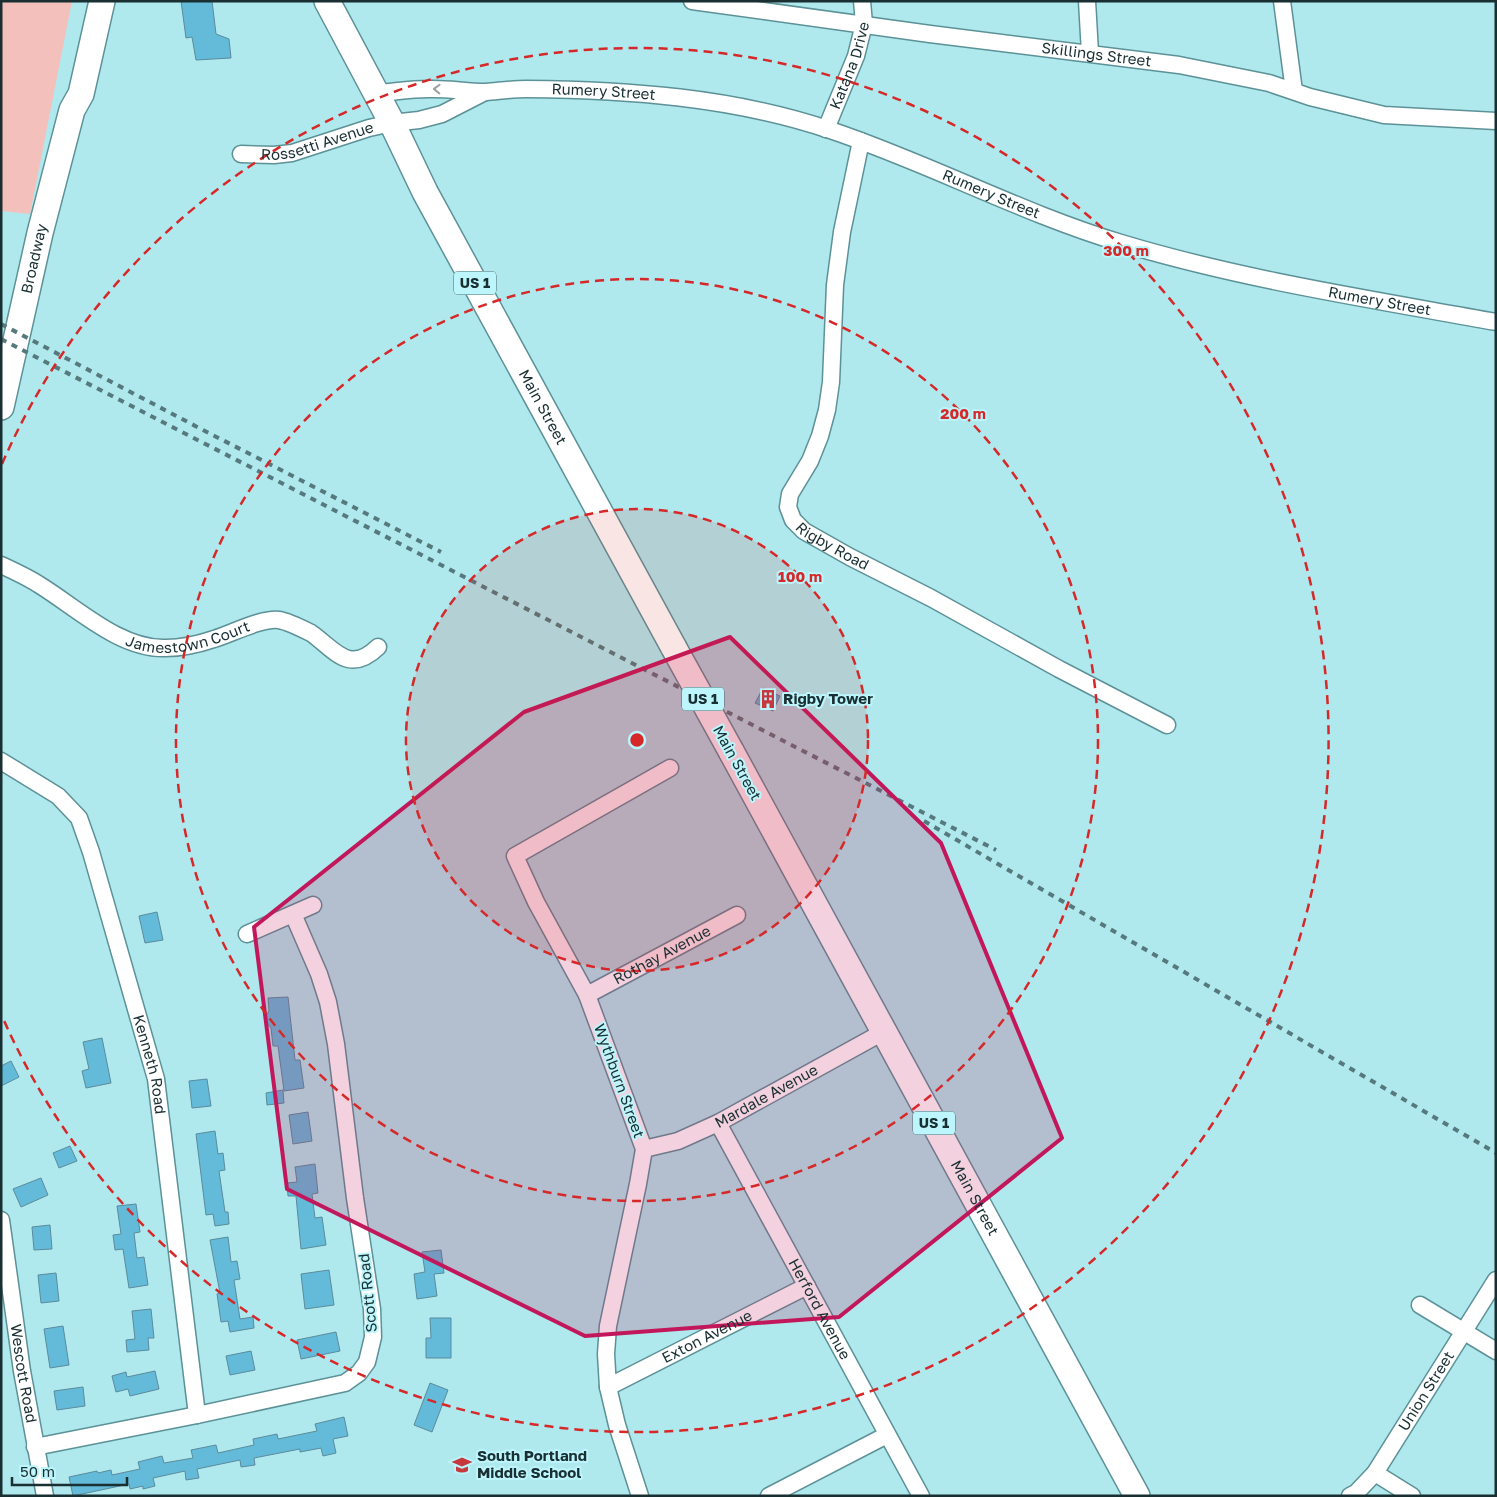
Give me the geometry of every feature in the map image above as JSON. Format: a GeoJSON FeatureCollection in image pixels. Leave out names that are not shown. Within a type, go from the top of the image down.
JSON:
{"type":"FeatureCollection","features":[{"type":"Feature","properties":{"kind":"main road","name":"Broadway"},"geometry":{"type":"LineString","coordinates":[[72,110],[70,90],[90,1]]}},
{"type":"Feature","properties":{"kind":"main road","name":"Broadway"},"geometry":{"type":"LineString","coordinates":[[1,407],[40,233],[72,110],[81,94],[102,1]]}},
{"type":"Feature","properties":{"kind":"main road","name":"Main Street"},"geometry":{"type":"LineString","coordinates":[[327,1],[392,123],[425,192],[1137,1496]]}},
{"type":"Feature","properties":{"kind":"street","name":"Skillings Street"},"geometry":{"type":"LineString","coordinates":[[692,1],[930,34],[1179,65],[1269,83],[1310,97],[1384,115],[1496,121]]}},
{"type":"Feature","properties":{"kind":"street","name":"Katana Drive"},"geometry":{"type":"LineString","coordinates":[[826,129],[856,56],[864,24],[862,1]]}},
{"type":"Feature","properties":{"kind":"street"},"geometry":{"type":"LineString","coordinates":[[1087,1],[1090,53]]}},
{"type":"Feature","properties":{"kind":"street"},"geometry":{"type":"LineString","coordinates":[[1282,1],[1294,91]]}},
{"type":"Feature","properties":{"kind":"street","name":"Rumery Street"},"geometry":{"type":"LineString","coordinates":[[376,93],[428,89],[486,92],[522,89],[605,91],[666,96],[748,109],[826,129],[862,141],[1067,226],[1129,245],[1247,276],[1496,322]]}},
{"type":"Feature","properties":{"kind":"street","name":"Rumery Street"},"geometry":{"type":"LineString","coordinates":[[392,123],[419,120],[442,114],[486,92]]}},
{"type":"Feature","properties":{"kind":"street","name":"Rossetti Avenue"},"geometry":{"type":"LineString","coordinates":[[241,154],[274,155],[292,153],[369,128],[392,123]]}},
{"type":"Feature","properties":{"kind":"street","name":"Rigby Road"},"geometry":{"type":"LineString","coordinates":[[862,141],[842,232],[835,285],[831,382],[827,410],[820,436],[810,461],[790,494],[788,507],[793,520],[804,531],[850,557],[931,598],[1059,669],[1166,725]]}},
{"type":"Feature","properties":{"kind":"street","name":"Jamestown Court"},"geometry":{"type":"LineString","coordinates":[[1,565],[38,584],[114,634],[146,646],[181,647],[213,640],[258,623],[279,620],[310,633],[338,655],[354,660],[368,657],[378,647]]}},
{"type":"Feature","properties":{"kind":"street","name":"Kenneth Road"},"geometry":{"type":"LineString","coordinates":[[1,761],[58,796],[79,818],[91,852],[156,1079],[197,1415]]}},
{"type":"Feature","properties":{"kind":"street","name":"Wythburn Street"},"geometry":{"type":"LineString","coordinates":[[640,1496],[617,1425],[608,1387],[606,1354],[608,1326],[644,1149],[587,995],[536,902],[515,856],[670,768]]}},
{"type":"Feature","properties":{"kind":"street"},"geometry":{"type":"LineString","coordinates":[[247,934],[313,905]]}},
{"type":"Feature","properties":{"kind":"street","name":"Scott Road"},"geometry":{"type":"LineString","coordinates":[[35,1447],[345,1383],[359,1374],[367,1362],[373,1336],[372,1309],[355,1198],[336,1044],[325,992],[293,914]]}},
{"type":"Feature","properties":{"kind":"street","name":"Rothay Avenue"},"geometry":{"type":"LineString","coordinates":[[587,995],[738,915]]}},
{"type":"Feature","properties":{"kind":"street","name":"Mardale Avenue"},"geometry":{"type":"LineString","coordinates":[[644,1149],[678,1141],[718,1123],[885,1032]]}},
{"type":"Feature","properties":{"kind":"street","name":"Herford Avenue"},"geometry":{"type":"LineString","coordinates":[[718,1123],[921,1496]]}},
{"type":"Feature","properties":{"kind":"street","name":"Wescott Road"},"geometry":{"type":"LineString","coordinates":[[1,1220],[21,1362],[45,1496]]}},
{"type":"Feature","properties":{"kind":"street","name":"Union Street"},"geometry":{"type":"LineString","coordinates":[[1350,1496],[1356,1493],[1375,1474],[1496,1280]]}},
{"type":"Feature","properties":{"kind":"street","name":"Exton Avenue"},"geometry":{"type":"LineString","coordinates":[[608,1387],[807,1286]]}},
{"type":"Feature","properties":{"kind":"street"},"geometry":{"type":"LineString","coordinates":[[1420,1305],[1496,1351]]}},
{"type":"Feature","properties":{"kind":"street"},"geometry":{"type":"LineString","coordinates":[[769,1496],[887,1435]]}},
{"type":"Feature","properties":{"kind":"street"},"geometry":{"type":"LineString","coordinates":[[1375,1474],[1412,1496]]}},
{"type":"Feature","properties":{"kind":"highlighted area"},"geometry":{"type":"Polygon","coordinates":[[[730,637],[941,843],[1062,1138],[839,1317],[585,1336],[287,1189],[254,927],[524,712],[730,637]]]}},
{"type":"Feature","properties":{"kind":"shaded area"},"geometry":{"type":"Polygon","coordinates":[[[1,1],[72,1],[30,214],[1,211],[1,1]]]}},
{"type":"Feature","properties":{"kind":"building"},"geometry":{"type":"Polygon","coordinates":[[[181,1],[212,1],[216,34],[229,39],[231,58],[196,60],[192,37],[186,38],[181,1]]]}},
{"type":"Feature","properties":{"kind":"building","name":"Rigby Tower"},"geometry":{"type":"Polygon","coordinates":[[[763,688],[780,696],[773,711],[755,703],[763,688]]]}},
{"type":"Feature","properties":{"kind":"building"},"geometry":{"type":"Polygon","coordinates":[[[157,912],[163,940],[145,943],[139,916],[157,912]]]}},
{"type":"Feature","properties":{"kind":"building"},"geometry":{"type":"Polygon","coordinates":[[[288,997],[295,1060],[300,1060],[304,1088],[284,1091],[278,1046],[273,1046],[271,1028],[265,1021],[265,1017],[269,1011],[268,998],[288,997]]]}},
{"type":"Feature","properties":{"kind":"building"},"geometry":{"type":"Polygon","coordinates":[[[102,1038],[111,1083],[86,1088],[82,1071],[89,1069],[83,1042],[102,1038]]]}},
{"type":"Feature","properties":{"kind":"building"},"geometry":{"type":"Polygon","coordinates":[[[11,1061],[19,1077],[1,1086],[1,1066],[11,1061]]]}},
{"type":"Feature","properties":{"kind":"building"},"geometry":{"type":"Polygon","coordinates":[[[207,1079],[211,1106],[192,1108],[189,1081],[207,1079]]]}},
{"type":"Feature","properties":{"kind":"building"},"geometry":{"type":"Polygon","coordinates":[[[283,1090],[284,1103],[267,1105],[266,1093],[283,1090]]]}},
{"type":"Feature","properties":{"kind":"building"},"geometry":{"type":"Polygon","coordinates":[[[308,1112],[312,1141],[293,1144],[289,1115],[308,1112]]]}},
{"type":"Feature","properties":{"kind":"building"},"geometry":{"type":"Polygon","coordinates":[[[215,1131],[218,1154],[223,1153],[225,1170],[219,1171],[225,1212],[228,1212],[229,1224],[215,1226],[213,1214],[206,1215],[196,1134],[215,1131]]]}},
{"type":"Feature","properties":{"kind":"building"},"geometry":{"type":"Polygon","coordinates":[[[70,1146],[77,1161],[59,1168],[53,1153],[70,1146]]]}},
{"type":"Feature","properties":{"kind":"building"},"geometry":{"type":"Polygon","coordinates":[[[315,1164],[318,1193],[312,1194],[315,1218],[322,1217],[326,1245],[301,1249],[296,1196],[288,1196],[287,1183],[297,1182],[295,1167],[315,1164]]]}},
{"type":"Feature","properties":{"kind":"building"},"geometry":{"type":"Polygon","coordinates":[[[41,1178],[48,1195],[21,1207],[13,1189],[41,1178]]]}},
{"type":"Feature","properties":{"kind":"building"},"geometry":{"type":"Polygon","coordinates":[[[136,1204],[140,1232],[134,1233],[137,1258],[144,1257],[148,1285],[129,1288],[123,1249],[115,1250],[113,1235],[121,1234],[117,1206],[136,1204]]]}},
{"type":"Feature","properties":{"kind":"building"},"geometry":{"type":"Polygon","coordinates":[[[50,1225],[52,1249],[34,1250],[32,1227],[50,1225]]]}},
{"type":"Feature","properties":{"kind":"building"},"geometry":{"type":"Polygon","coordinates":[[[228,1237],[231,1262],[237,1261],[240,1279],[234,1280],[240,1319],[253,1317],[254,1328],[230,1332],[228,1321],[221,1322],[217,1294],[220,1293],[210,1240],[228,1237]]]}},
{"type":"Feature","properties":{"kind":"building"},"geometry":{"type":"Polygon","coordinates":[[[441,1250],[444,1273],[434,1274],[437,1296],[417,1299],[414,1274],[425,1272],[422,1252],[441,1250]]]}},
{"type":"Feature","properties":{"kind":"building"},"geometry":{"type":"Polygon","coordinates":[[[329,1270],[334,1305],[305,1309],[301,1274],[329,1270]]]}},
{"type":"Feature","properties":{"kind":"building"},"geometry":{"type":"Polygon","coordinates":[[[56,1273],[59,1301],[41,1303],[38,1275],[56,1273]]]}},
{"type":"Feature","properties":{"kind":"building"},"geometry":{"type":"Polygon","coordinates":[[[151,1309],[154,1338],[148,1338],[149,1350],[127,1352],[126,1340],[135,1339],[132,1311],[151,1309]]]}},
{"type":"Feature","properties":{"kind":"building"},"geometry":{"type":"Polygon","coordinates":[[[430,1318],[451,1318],[451,1358],[426,1358],[426,1338],[431,1338],[430,1318]]]}},
{"type":"Feature","properties":{"kind":"building"},"geometry":{"type":"Polygon","coordinates":[[[63,1326],[69,1365],[50,1368],[44,1329],[63,1326]]]}},
{"type":"Feature","properties":{"kind":"building"},"geometry":{"type":"Polygon","coordinates":[[[336,1332],[340,1351],[301,1359],[297,1340],[336,1332]]]}},
{"type":"Feature","properties":{"kind":"building"},"geometry":{"type":"Polygon","coordinates":[[[251,1351],[255,1370],[230,1375],[226,1356],[251,1351]]]}},
{"type":"Feature","properties":{"kind":"building"},"geometry":{"type":"Polygon","coordinates":[[[155,1371],[159,1389],[130,1396],[128,1389],[116,1392],[112,1376],[126,1372],[127,1377],[155,1371]]]}},
{"type":"Feature","properties":{"kind":"building"},"geometry":{"type":"Polygon","coordinates":[[[430,1383],[448,1390],[432,1432],[414,1425],[430,1383]]]}},
{"type":"Feature","properties":{"kind":"building"},"geometry":{"type":"Polygon","coordinates":[[[83,1387],[85,1406],[57,1410],[54,1391],[83,1387]]]}},
{"type":"Feature","properties":{"kind":"building"},"geometry":{"type":"Polygon","coordinates":[[[344,1417],[348,1436],[333,1439],[336,1453],[323,1456],[321,1448],[300,1452],[300,1449],[254,1458],[255,1465],[241,1467],[240,1460],[197,1469],[199,1478],[186,1480],[185,1471],[153,1478],[155,1486],[143,1489],[143,1486],[130,1489],[129,1484],[73,1496],[69,1477],[111,1470],[112,1475],[140,1469],[138,1462],[162,1456],[164,1463],[193,1458],[191,1450],[216,1445],[218,1453],[254,1445],[253,1439],[277,1434],[278,1439],[317,1431],[315,1424],[344,1417]]]}},
{"type":"Feature","properties":{"kind":"railway"},"geometry":{"type":"LineString","coordinates":[[1,324],[441,552]]}},
{"type":"Feature","properties":{"kind":"railway"},"geometry":{"type":"LineString","coordinates":[[1,339],[996,850]]}},
{"type":"Feature","properties":{"kind":"railway"},"geometry":{"type":"LineString","coordinates":[[924,821],[1496,1153]]}},
{"type":"Feature","properties":{"kind":"place","name":"Rigby Tower"},"geometry":{"type":"Point","coordinates":[768,699]}},
{"type":"Feature","properties":{"kind":"place","name":"South Portland Middle School"},"geometry":{"type":"Point","coordinates":[462,1465]}}]}
